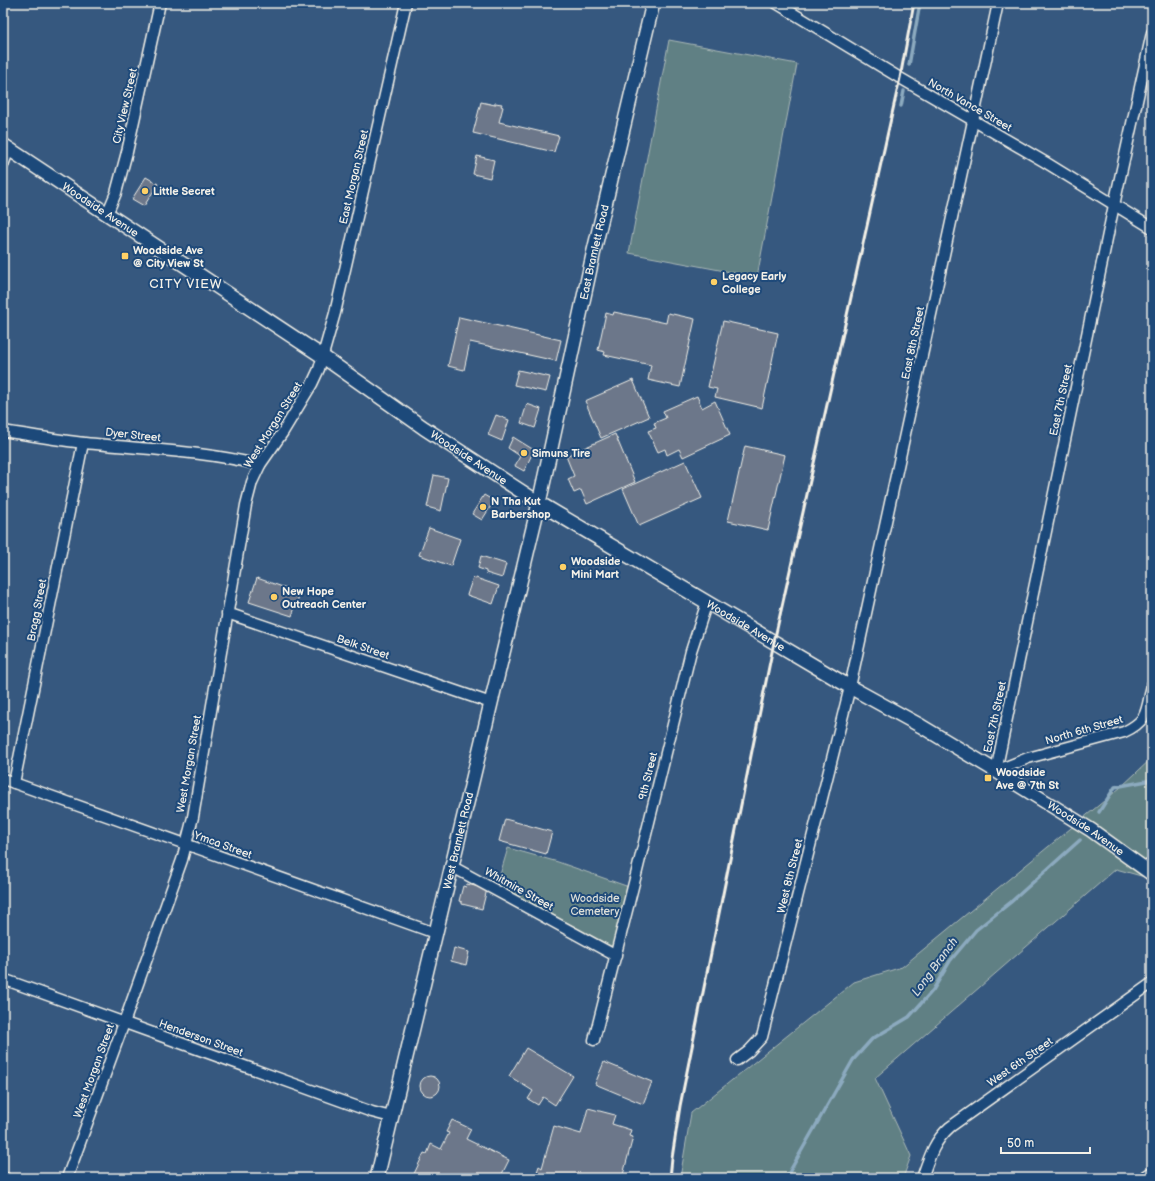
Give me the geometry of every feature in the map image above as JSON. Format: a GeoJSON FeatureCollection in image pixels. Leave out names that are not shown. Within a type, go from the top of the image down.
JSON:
{"type":"FeatureCollection","features":[{"type":"Feature","properties":{"kind":"street","name":"City View Street"},"geometry":{"type":"LineString","coordinates":[[107,214],[116,193],[127,152],[160,3]]}},
{"type":"Feature","properties":{"kind":"street","name":"East Morgan Street"},"geometry":{"type":"LineString","coordinates":[[322,356],[335,313],[406,3]]}},
{"type":"Feature","properties":{"kind":"street","name":"East Bramlett Road"},"geometry":{"type":"LineString","coordinates":[[539,503],[594,255],[653,3]]}},
{"type":"Feature","properties":{"kind":"street","name":"North Vance Street"},"geometry":{"type":"LineString","coordinates":[[776,3],[973,121],[1045,162],[1152,228]]}},
{"type":"Feature","properties":{"kind":"street","name":"East 8th Street"},"geometry":{"type":"LineString","coordinates":[[850,687],[998,3]]}},
{"type":"Feature","properties":{"kind":"street","name":"East 7th Street"},"geometry":{"type":"LineString","coordinates":[[996,771],[1114,205],[1152,33]]}},
{"type":"Feature","properties":{"kind":"street","name":"Woodside Avenue"},"geometry":{"type":"LineString","coordinates":[[6,147],[322,356],[424,428],[539,503],[850,687],[921,726],[996,771],[1091,830],[1152,874]]}},
{"type":"Feature","properties":{"kind":"street"},"geometry":{"type":"LineString","coordinates":[[3,165],[6,147]]}},
{"type":"Feature","properties":{"kind":"street","name":"West Morgan Street"},"geometry":{"type":"LineString","coordinates":[[67,1178],[182,860],[192,817],[246,505],[252,482],[260,465],[283,432],[312,384],[319,369],[322,356]]}},
{"type":"Feature","properties":{"kind":"street","name":"Dyer Street"},"geometry":{"type":"LineString","coordinates":[[3,431],[83,443],[216,456],[243,460],[260,465]]}},
{"type":"Feature","properties":{"kind":"street","name":"Bragg Street"},"geometry":{"type":"LineString","coordinates":[[14,782],[83,443]]}},
{"type":"Feature","properties":{"kind":"street","name":"West Bramlett Road"},"geometry":{"type":"LineString","coordinates":[[377,1178],[539,503]]}},
{"type":"Feature","properties":{"kind":"street","name":"9th Street"},"geometry":{"type":"LineString","coordinates":[[594,1040],[691,651],[707,602]]}},
{"type":"Feature","properties":{"kind":"street","name":"Belk Street"},"geometry":{"type":"LineString","coordinates":[[227,613],[491,703]]}},
{"type":"Feature","properties":{"kind":"street","name":"North 6th Street"},"geometry":{"type":"LineString","coordinates":[[996,771],[1028,758],[1124,732],[1136,726],[1143,719],[1146,713],[1152,685]]}},
{"type":"Feature","properties":{"kind":"street","name":"West 8th Street"},"geometry":{"type":"LineString","coordinates":[[737,1060],[748,1052],[762,1037],[850,687]]}},
{"type":"Feature","properties":{"kind":"street","name":"Ymca Street"},"geometry":{"type":"LineString","coordinates":[[3,778],[435,934]]}},
{"type":"Feature","properties":{"kind":"street","name":"Whitmire Street"},"geometry":{"type":"LineString","coordinates":[[451,866],[616,956]]}},
{"type":"Feature","properties":{"kind":"street","name":"Henderson Street"},"geometry":{"type":"LineString","coordinates":[[3,979],[372,1112],[391,1117]]}},
{"type":"Feature","properties":{"kind":"street","name":"West 6th Street"},"geometry":{"type":"LineString","coordinates":[[922,1178],[932,1148],[950,1127],[1152,983]]}},
{"type":"Feature","properties":{"kind":"street"},"geometry":{"type":"LineString","coordinates":[[1143,1178],[1152,1172]]}},
{"type":"Feature","properties":{"kind":"green space"},"geometry":{"type":"Polygon","coordinates":[[[669,40],[797,64],[757,277],[629,253],[669,40]]]}},
{"type":"Feature","properties":{"kind":"green space"},"geometry":{"type":"Polygon","coordinates":[[[1152,758],[1152,879],[1116,869],[875,1078],[911,1156],[903,1178],[680,1178],[691,1113],[854,982],[902,967],[1121,787],[1152,758]]]}},
{"type":"Feature","properties":{"kind":"green space","name":"Woodside Cemetery"},"geometry":{"type":"Polygon","coordinates":[[[508,848],[558,862],[629,887],[613,947],[497,885],[508,848]]]}},
{"type":"Feature","properties":{"kind":"building"},"geometry":{"type":"Polygon","coordinates":[[[481,102],[495,105],[495,103],[502,104],[501,106],[503,107],[499,122],[559,136],[554,152],[473,133],[481,102]]]}},
{"type":"Feature","properties":{"kind":"building"},"geometry":{"type":"Polygon","coordinates":[[[477,156],[494,160],[490,178],[473,174],[477,156]]]}},
{"type":"Feature","properties":{"kind":"building","name":"Little Secret"},"geometry":{"type":"Polygon","coordinates":[[[146,177],[158,184],[144,206],[132,199],[146,177]]]}},
{"type":"Feature","properties":{"kind":"building"},"geometry":{"type":"Polygon","coordinates":[[[614,312],[666,323],[668,313],[695,319],[680,387],[648,380],[651,365],[604,355],[605,352],[598,350],[606,313],[613,315],[614,312]]]}},
{"type":"Feature","properties":{"kind":"building"},"geometry":{"type":"Polygon","coordinates":[[[459,317],[561,340],[556,361],[470,342],[464,370],[448,366],[459,317]]]}},
{"type":"Feature","properties":{"kind":"building"},"geometry":{"type":"Polygon","coordinates":[[[723,321],[778,333],[762,408],[715,397],[717,389],[708,387],[723,321]]]}},
{"type":"Feature","properties":{"kind":"building"},"geometry":{"type":"Polygon","coordinates":[[[518,370],[550,377],[546,392],[514,385],[518,370]]]}},
{"type":"Feature","properties":{"kind":"building"},"geometry":{"type":"Polygon","coordinates":[[[633,380],[649,417],[601,438],[585,401],[633,380]]]}},
{"type":"Feature","properties":{"kind":"building"},"geometry":{"type":"Polygon","coordinates":[[[697,396],[702,408],[715,401],[730,435],[683,457],[679,449],[667,455],[665,449],[658,452],[648,431],[656,428],[654,423],[666,418],[663,411],[697,396]]]}},
{"type":"Feature","properties":{"kind":"building"},"geometry":{"type":"Polygon","coordinates":[[[527,404],[541,409],[535,428],[521,423],[527,404]]]}},
{"type":"Feature","properties":{"kind":"building"},"geometry":{"type":"Polygon","coordinates":[[[496,415],[509,420],[502,441],[488,435],[496,415]]]}},
{"type":"Feature","properties":{"kind":"building"},"geometry":{"type":"Polygon","coordinates":[[[615,434],[635,482],[587,504],[581,490],[574,493],[568,479],[574,476],[566,456],[615,434]]]}},
{"type":"Feature","properties":{"kind":"building","name":"Simuns Tire"},"geometry":{"type":"Polygon","coordinates":[[[513,437],[534,450],[524,471],[515,466],[520,456],[508,448],[513,437]]]}},
{"type":"Feature","properties":{"kind":"building"},"geometry":{"type":"Polygon","coordinates":[[[745,446],[785,455],[768,530],[728,521],[745,446]]]}},
{"type":"Feature","properties":{"kind":"building"},"geometry":{"type":"Polygon","coordinates":[[[685,461],[702,498],[639,526],[623,489],[685,461]]]}},
{"type":"Feature","properties":{"kind":"building"},"geometry":{"type":"Polygon","coordinates":[[[434,475],[448,478],[441,511],[427,507],[434,475]]]}},
{"type":"Feature","properties":{"kind":"building","name":"N Tha Kut Barbershop"},"geometry":{"type":"Polygon","coordinates":[[[484,495],[494,501],[482,520],[472,514],[484,495]]]}},
{"type":"Feature","properties":{"kind":"building"},"geometry":{"type":"Polygon","coordinates":[[[429,528],[460,539],[451,566],[419,555],[429,528]]]}},
{"type":"Feature","properties":{"kind":"building"},"geometry":{"type":"Polygon","coordinates":[[[481,556],[506,564],[502,578],[486,573],[486,571],[478,568],[481,556]]]}},
{"type":"Feature","properties":{"kind":"building"},"geometry":{"type":"Polygon","coordinates":[[[473,577],[499,586],[493,604],[467,595],[473,577]]]}},
{"type":"Feature","properties":{"kind":"building","name":"New Hope Outreach Center"},"geometry":{"type":"Polygon","coordinates":[[[257,578],[300,593],[292,616],[249,602],[257,578]]]}},
{"type":"Feature","properties":{"kind":"building"},"geometry":{"type":"Polygon","coordinates":[[[505,819],[552,832],[546,854],[499,841],[505,819]]]}},
{"type":"Feature","properties":{"kind":"building"},"geometry":{"type":"Polygon","coordinates":[[[467,884],[487,889],[482,909],[462,904],[462,902],[459,901],[463,886],[466,887],[467,884]]]}},
{"type":"Feature","properties":{"kind":"building"},"geometry":{"type":"Polygon","coordinates":[[[454,948],[469,952],[466,965],[451,961],[454,948]]]}},
{"type":"Feature","properties":{"kind":"building"},"geometry":{"type":"Polygon","coordinates":[[[526,1048],[573,1076],[555,1105],[543,1097],[538,1105],[528,1099],[533,1091],[509,1076],[526,1048]]]}},
{"type":"Feature","properties":{"kind":"building"},"geometry":{"type":"Polygon","coordinates":[[[604,1062],[652,1082],[643,1104],[595,1084],[604,1062]]]}},
{"type":"Feature","properties":{"kind":"building"},"geometry":{"type":"Polygon","coordinates":[[[430,1076],[437,1079],[440,1086],[437,1093],[430,1096],[423,1093],[420,1086],[423,1079],[430,1076]]]}},
{"type":"Feature","properties":{"kind":"building"},"geometry":{"type":"Polygon","coordinates":[[[588,1108],[615,1115],[612,1124],[631,1130],[629,1136],[633,1137],[623,1175],[633,1178],[535,1178],[539,1166],[542,1168],[554,1126],[581,1134],[588,1108]]]}},
{"type":"Feature","properties":{"kind":"building"},"geometry":{"type":"Polygon","coordinates":[[[452,1120],[471,1129],[466,1139],[509,1160],[500,1178],[488,1178],[482,1175],[480,1178],[412,1178],[424,1153],[427,1154],[431,1144],[441,1149],[449,1133],[446,1132],[452,1120]]]}},
{"type":"Feature","properties":{"kind":"waterway"},"geometry":{"type":"LineString","coordinates":[[909,65],[920,3]]}},
{"type":"Feature","properties":{"kind":"waterway"},"geometry":{"type":"LineString","coordinates":[[901,106],[904,91]]}},
{"type":"Feature","properties":{"kind":"waterway","name":"Long Branch"},"geometry":{"type":"LineString","coordinates":[[1099,812],[1115,787],[1152,780]]}},
{"type":"Feature","properties":{"kind":"waterway","name":"Long Branch"},"geometry":{"type":"LineString","coordinates":[[786,1178],[853,1060],[872,1039],[909,1017],[933,990],[950,961],[976,930],[1011,902],[1080,840]]}},
{"type":"Feature","properties":{"kind":"railway"},"geometry":{"type":"LineString","coordinates":[[670,1178],[680,1106],[774,642],[900,78],[914,3]]}},
{"type":"Feature","properties":{"kind":"place","name":"Little Secret"},"geometry":{"type":"Point","coordinates":[145,191]}},
{"type":"Feature","properties":{"kind":"place","name":"Woodside Ave @ City View St"},"geometry":{"type":"Point","coordinates":[125,256]}},
{"type":"Feature","properties":{"kind":"place","name":"Legacy Early College"},"geometry":{"type":"Point","coordinates":[714,282]}},
{"type":"Feature","properties":{"kind":"place","name":"Simuns Tire"},"geometry":{"type":"Point","coordinates":[524,453]}},
{"type":"Feature","properties":{"kind":"place","name":"N Tha Kut Barbershop"},"geometry":{"type":"Point","coordinates":[483,507]}},
{"type":"Feature","properties":{"kind":"place","name":"Woodside Mini Mart"},"geometry":{"type":"Point","coordinates":[563,567]}},
{"type":"Feature","properties":{"kind":"place","name":"New Hope Outreach Center"},"geometry":{"type":"Point","coordinates":[274,597]}},
{"type":"Feature","properties":{"kind":"place","name":"Woodside Ave @ 7th St"},"geometry":{"type":"Point","coordinates":[988,778]}},
{"type":"Feature","properties":{"kind":"district","name":"CITY VIEW"},"geometry":{"type":"Point","coordinates":[186,284]}}]}
